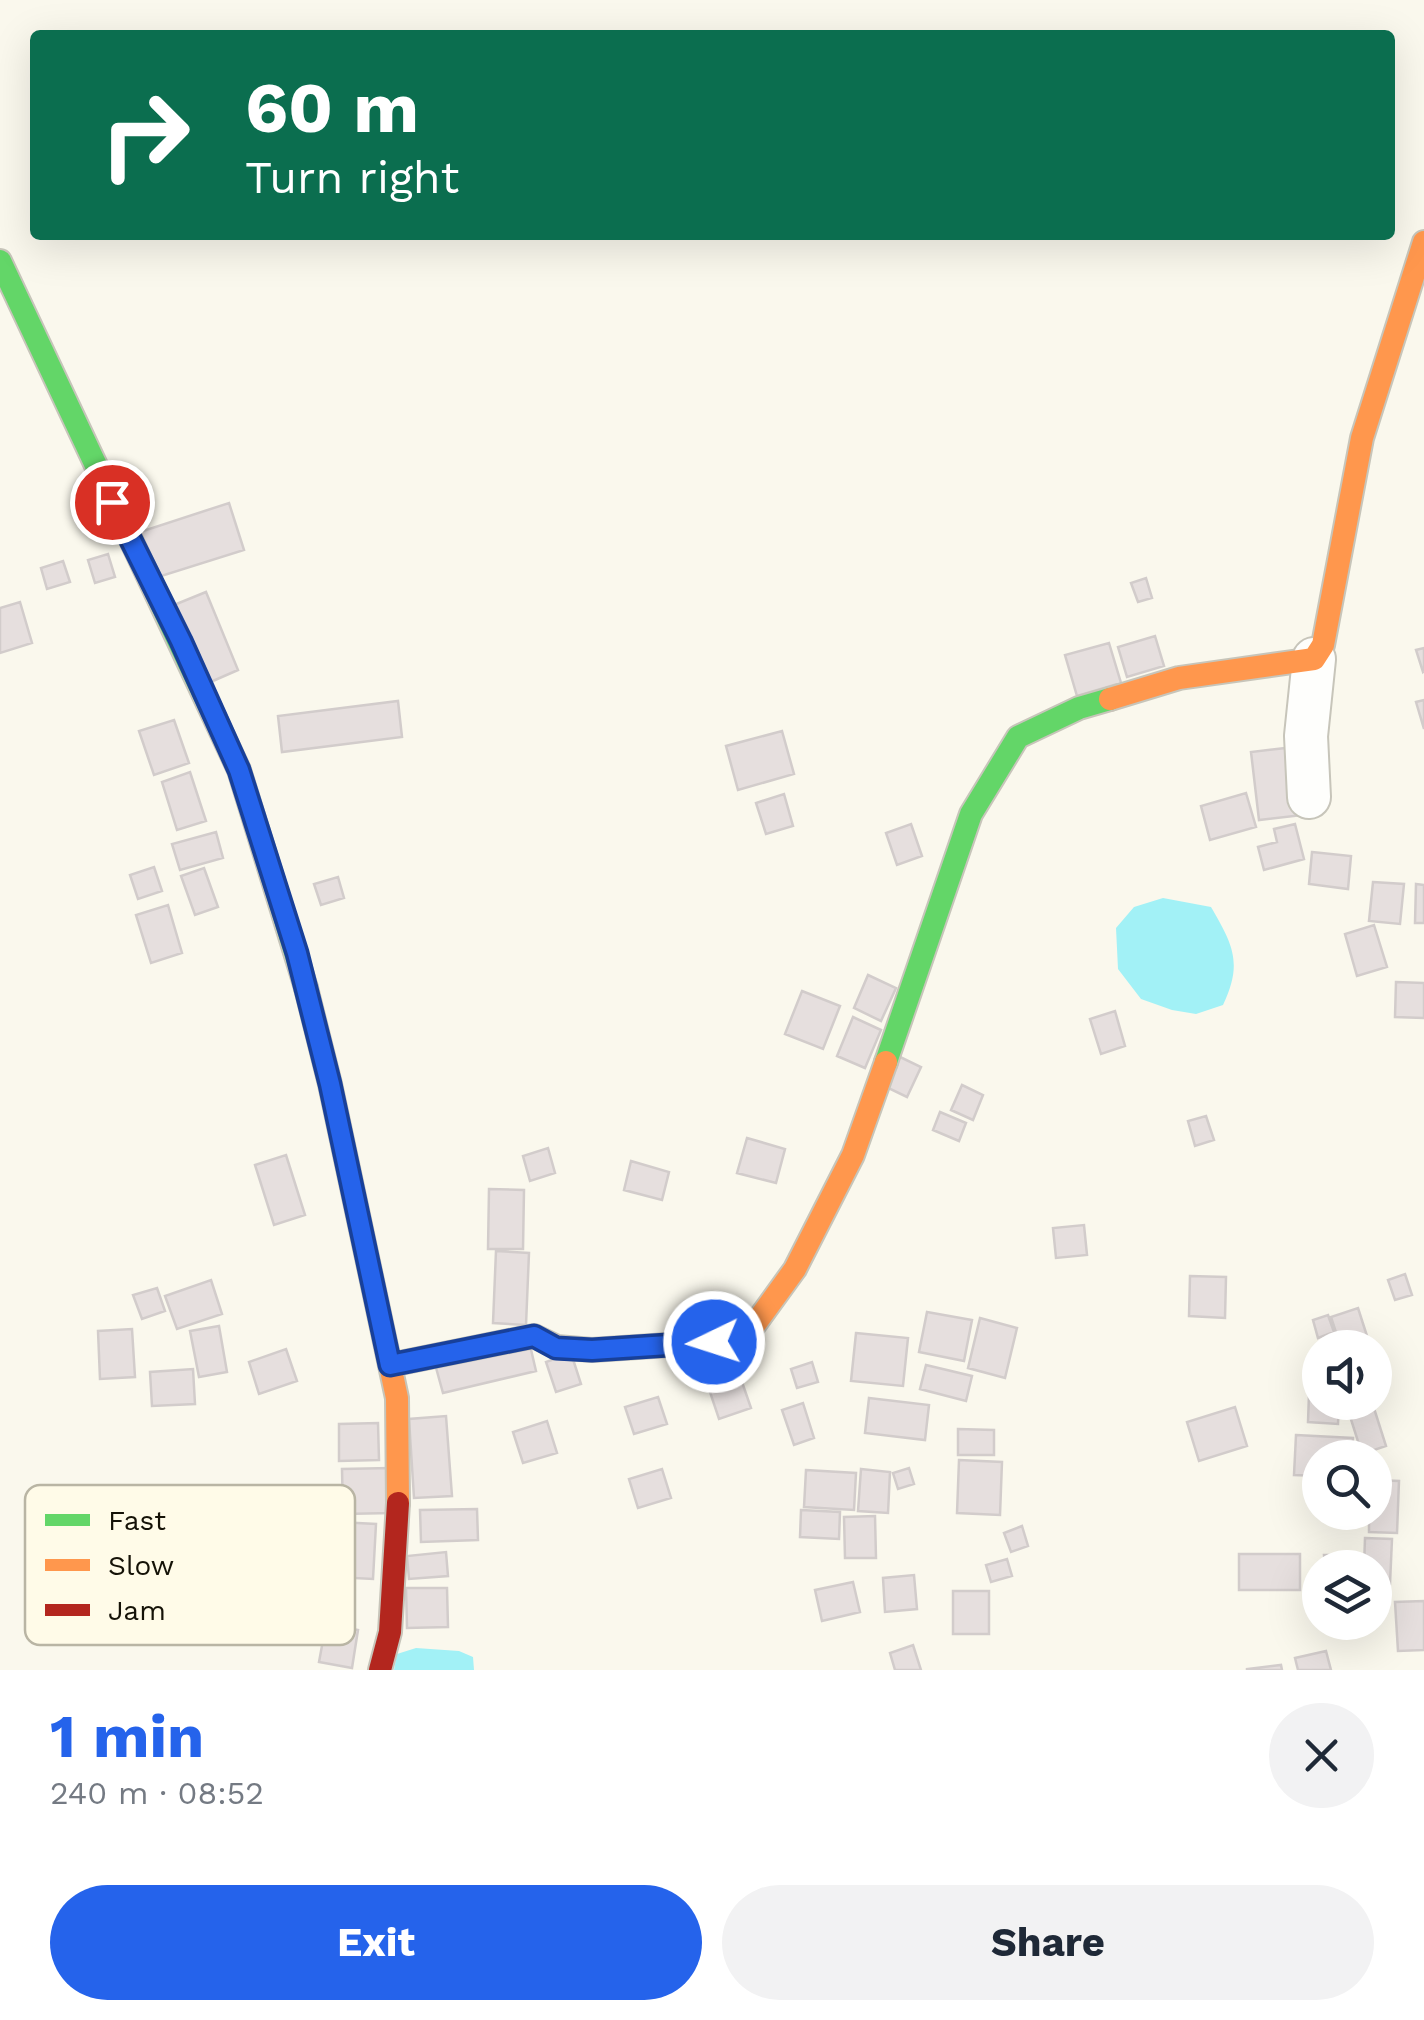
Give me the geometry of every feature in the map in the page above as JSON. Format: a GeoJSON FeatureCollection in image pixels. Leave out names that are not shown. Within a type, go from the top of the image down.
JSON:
{"type":"FeatureCollection","features":[{"type":"Feature","properties":{"kind":"street"},"geometry":{"type":"LineString","coordinates":[[1309,797],[1306,736],[1314,658],[1323,644],[1362,438],[1424,242]]}},
{"type":"Feature","properties":{"kind":"street"},"geometry":{"type":"LineString","coordinates":[[0,261],[239,770],[297,953],[330,1084],[397,1398],[400,1464],[390,1632],[380,1670]]}},
{"type":"Feature","properties":{"kind":"street"},"geometry":{"type":"LineString","coordinates":[[390,1365],[534,1336],[556,1348],[592,1350],[714,1342],[752,1328],[795,1269],[853,1155],[971,814],[1018,738],[1080,708],[1179,678],[1314,658]]}},
{"type":"Feature","properties":{"kind":"water"},"geometry":{"type":"Polygon","coordinates":[[[1163,898],[1211,907],[1219,920],[1230,944],[1234,966],[1223,1005],[1196,1014],[1172,1010],[1141,999],[1118,969],[1116,928],[1134,907],[1163,898]]]}},
{"type":"Feature","properties":{"kind":"water"},"geometry":{"type":"Polygon","coordinates":[[[416,1648],[459,1651],[473,1657],[474,1670],[394,1670],[397,1654],[416,1648]]]}},
{"type":"Feature","properties":{"kind":"building"},"geometry":{"type":"Polygon","coordinates":[[[229,503],[244,550],[155,578],[140,532],[229,503]]]}},
{"type":"Feature","properties":{"kind":"building"},"geometry":{"type":"Polygon","coordinates":[[[108,554],[115,577],[95,583],[88,560],[108,554]]]}},
{"type":"Feature","properties":{"kind":"building"},"geometry":{"type":"Polygon","coordinates":[[[63,561],[70,582],[47,589],[41,568],[63,561]]]}},
{"type":"Feature","properties":{"kind":"building"},"geometry":{"type":"Polygon","coordinates":[[[1146,578],[1152,598],[1138,602],[1131,583],[1146,578]]]}},
{"type":"Feature","properties":{"kind":"building"},"geometry":{"type":"Polygon","coordinates":[[[206,592],[238,670],[206,684],[174,605],[206,592]]]}},
{"type":"Feature","properties":{"kind":"building"},"geometry":{"type":"Polygon","coordinates":[[[20,602],[32,643],[0,653],[0,608],[20,602]]]}},
{"type":"Feature","properties":{"kind":"building"},"geometry":{"type":"Polygon","coordinates":[[[1155,636],[1164,666],[1127,677],[1118,647],[1155,636]]]}},
{"type":"Feature","properties":{"kind":"building"},"geometry":{"type":"Polygon","coordinates":[[[1109,643],[1121,683],[1077,696],[1065,655],[1109,643]]]}},
{"type":"Feature","properties":{"kind":"building"},"geometry":{"type":"Polygon","coordinates":[[[1424,648],[1424,671],[1423,672],[1416,650],[1424,648]]]}},
{"type":"Feature","properties":{"kind":"building"},"geometry":{"type":"Polygon","coordinates":[[[1424,700],[1424,729],[1416,702],[1424,700]]]}},
{"type":"Feature","properties":{"kind":"building"},"geometry":{"type":"Polygon","coordinates":[[[398,701],[402,737],[282,752],[278,716],[398,701]]]}},
{"type":"Feature","properties":{"kind":"building"},"geometry":{"type":"Polygon","coordinates":[[[174,720],[189,763],[154,775],[139,731],[174,720]]]}},
{"type":"Feature","properties":{"kind":"building"},"geometry":{"type":"Polygon","coordinates":[[[782,731],[794,774],[738,790],[726,746],[782,731]]]}},
{"type":"Feature","properties":{"kind":"building"},"geometry":{"type":"Polygon","coordinates":[[[1295,747],[1303,815],[1259,820],[1251,752],[1295,747]]]}},
{"type":"Feature","properties":{"kind":"building"},"geometry":{"type":"Polygon","coordinates":[[[190,772],[206,821],[177,830],[162,782],[190,772]]]}},
{"type":"Feature","properties":{"kind":"building"},"geometry":{"type":"Polygon","coordinates":[[[1246,793],[1256,827],[1210,840],[1201,806],[1246,793]]]}},
{"type":"Feature","properties":{"kind":"building"},"geometry":{"type":"Polygon","coordinates":[[[784,794],[793,826],[766,834],[756,803],[784,794]]]}},
{"type":"Feature","properties":{"kind":"building"},"geometry":{"type":"Polygon","coordinates":[[[911,824],[922,856],[897,865],[886,833],[911,824]]]}},
{"type":"Feature","properties":{"kind":"building"},"geometry":{"type":"Polygon","coordinates":[[[1295,824],[1304,859],[1264,870],[1258,847],[1277,842],[1274,829],[1295,824]]]}},
{"type":"Feature","properties":{"kind":"building"},"geometry":{"type":"Polygon","coordinates":[[[216,832],[223,858],[180,870],[172,844],[216,832]]]}},
{"type":"Feature","properties":{"kind":"building"},"geometry":{"type":"Polygon","coordinates":[[[1312,852],[1351,856],[1348,889],[1309,884],[1312,852]]]}},
{"type":"Feature","properties":{"kind":"building"},"geometry":{"type":"Polygon","coordinates":[[[154,867],[162,891],[138,899],[130,875],[154,867]]]}},
{"type":"Feature","properties":{"kind":"building"},"geometry":{"type":"Polygon","coordinates":[[[204,868],[218,907],[195,915],[181,876],[204,868]]]}},
{"type":"Feature","properties":{"kind":"building"},"geometry":{"type":"Polygon","coordinates":[[[338,877],[344,898],[321,905],[314,884],[338,877]]]}},
{"type":"Feature","properties":{"kind":"building"},"geometry":{"type":"Polygon","coordinates":[[[1373,882],[1404,884],[1400,924],[1369,921],[1373,882]]]}},
{"type":"Feature","properties":{"kind":"building"},"geometry":{"type":"Polygon","coordinates":[[[1416,884],[1424,885],[1424,923],[1415,923],[1416,884]]]}},
{"type":"Feature","properties":{"kind":"building"},"geometry":{"type":"Polygon","coordinates":[[[168,905],[182,953],[151,963],[136,915],[168,905]]]}},
{"type":"Feature","properties":{"kind":"building"},"geometry":{"type":"Polygon","coordinates":[[[1374,925],[1387,967],[1357,976],[1345,934],[1374,925]]]}},
{"type":"Feature","properties":{"kind":"building"},"geometry":{"type":"Polygon","coordinates":[[[868,975],[896,988],[881,1021],[854,1008],[868,975]]]}},
{"type":"Feature","properties":{"kind":"building"},"geometry":{"type":"Polygon","coordinates":[[[1396,982],[1424,983],[1424,1018],[1395,1017],[1396,982]]]}},
{"type":"Feature","properties":{"kind":"building"},"geometry":{"type":"Polygon","coordinates":[[[802,991],[840,1006],[823,1049],[785,1034],[802,991]]]}},
{"type":"Feature","properties":{"kind":"building"},"geometry":{"type":"Polygon","coordinates":[[[1115,1011],[1125,1046],[1101,1054],[1090,1019],[1115,1011]]]}},
{"type":"Feature","properties":{"kind":"building"},"geometry":{"type":"Polygon","coordinates":[[[853,1017],[881,1030],[865,1068],[837,1056],[853,1017]]]}},
{"type":"Feature","properties":{"kind":"building"},"geometry":{"type":"Polygon","coordinates":[[[898,1056],[921,1067],[907,1097],[884,1086],[898,1056]]]}},
{"type":"Feature","properties":{"kind":"building"},"geometry":{"type":"Polygon","coordinates":[[[962,1085],[983,1095],[973,1120],[951,1110],[962,1085]]]}},
{"type":"Feature","properties":{"kind":"building"},"geometry":{"type":"Polygon","coordinates":[[[940,1112],[966,1123],[959,1141],[933,1130],[940,1112]]]}},
{"type":"Feature","properties":{"kind":"building"},"geometry":{"type":"Polygon","coordinates":[[[1206,1116],[1214,1140],[1195,1146],[1188,1121],[1206,1116]]]}},
{"type":"Feature","properties":{"kind":"building"},"geometry":{"type":"Polygon","coordinates":[[[747,1138],[785,1149],[776,1183],[737,1173],[747,1138]]]}},
{"type":"Feature","properties":{"kind":"building"},"geometry":{"type":"Polygon","coordinates":[[[548,1148],[555,1173],[530,1181],[523,1156],[548,1148]]]}},
{"type":"Feature","properties":{"kind":"building"},"geometry":{"type":"Polygon","coordinates":[[[286,1155],[305,1215],[274,1225],[255,1165],[286,1155]]]}},
{"type":"Feature","properties":{"kind":"building"},"geometry":{"type":"Polygon","coordinates":[[[631,1161],[669,1172],[662,1200],[624,1190],[631,1161]]]}},
{"type":"Feature","properties":{"kind":"building"},"geometry":{"type":"Polygon","coordinates":[[[489,1189],[524,1190],[523,1249],[488,1249],[489,1189]]]}},
{"type":"Feature","properties":{"kind":"building"},"geometry":{"type":"Polygon","coordinates":[[[1084,1225],[1087,1255],[1056,1258],[1053,1228],[1084,1225]]]}},
{"type":"Feature","properties":{"kind":"building"},"geometry":{"type":"Polygon","coordinates":[[[496,1251],[529,1253],[526,1325],[493,1323],[496,1251]]]}},
{"type":"Feature","properties":{"kind":"building"},"geometry":{"type":"Polygon","coordinates":[[[1405,1274],[1412,1295],[1395,1300],[1388,1280],[1405,1274]]]}},
{"type":"Feature","properties":{"kind":"building"},"geometry":{"type":"Polygon","coordinates":[[[1190,1276],[1226,1277],[1225,1318],[1189,1316],[1190,1276]]]}},
{"type":"Feature","properties":{"kind":"building"},"geometry":{"type":"Polygon","coordinates":[[[211,1280],[222,1314],[177,1329],[165,1296],[211,1280]]]}},
{"type":"Feature","properties":{"kind":"building"},"geometry":{"type":"Polygon","coordinates":[[[157,1288],[165,1311],[142,1319],[133,1295],[157,1288]]]}},
{"type":"Feature","properties":{"kind":"building"},"geometry":{"type":"Polygon","coordinates":[[[1358,1308],[1365,1330],[1335,1330],[1331,1317],[1358,1308]]]}},
{"type":"Feature","properties":{"kind":"building"},"geometry":{"type":"Polygon","coordinates":[[[927,1312],[972,1320],[964,1361],[919,1352],[927,1312]]]}},
{"type":"Feature","properties":{"kind":"building"},"geometry":{"type":"Polygon","coordinates":[[[1328,1315],[1333,1330],[1316,1330],[1313,1320],[1328,1315]]]}},
{"type":"Feature","properties":{"kind":"building"},"geometry":{"type":"Polygon","coordinates":[[[980,1318],[1017,1328],[1005,1378],[968,1368],[980,1318]]]}},
{"type":"Feature","properties":{"kind":"building"},"geometry":{"type":"Polygon","coordinates":[[[219,1326],[227,1372],[199,1377],[190,1331],[219,1326]]]}},
{"type":"Feature","properties":{"kind":"building"},"geometry":{"type":"Polygon","coordinates":[[[132,1329],[135,1377],[100,1379],[98,1331],[132,1329]]]}},
{"type":"Feature","properties":{"kind":"building"},"geometry":{"type":"Polygon","coordinates":[[[856,1333],[908,1338],[903,1386],[851,1381],[856,1333]]]}},
{"type":"Feature","properties":{"kind":"building"},"geometry":{"type":"Polygon","coordinates":[[[529,1341],[536,1371],[443,1393],[435,1364],[529,1341]]]}},
{"type":"Feature","properties":{"kind":"building"},"geometry":{"type":"Polygon","coordinates":[[[286,1349],[297,1381],[259,1394],[249,1362],[286,1349]]]}},
{"type":"Feature","properties":{"kind":"building"},"geometry":{"type":"Polygon","coordinates":[[[571,1353],[581,1384],[556,1392],[546,1362],[571,1353]]]}},
{"type":"Feature","properties":{"kind":"building"},"geometry":{"type":"Polygon","coordinates":[[[812,1362],[818,1382],[797,1388],[791,1369],[812,1362]]]}},
{"type":"Feature","properties":{"kind":"building"},"geometry":{"type":"Polygon","coordinates":[[[926,1365],[972,1376],[966,1401],[920,1389],[926,1365]]]}},
{"type":"Feature","properties":{"kind":"building"},"geometry":{"type":"Polygon","coordinates":[[[193,1369],[195,1404],[152,1406],[150,1372],[193,1369]]]}},
{"type":"Feature","properties":{"kind":"building"},"geometry":{"type":"Polygon","coordinates":[[[742,1382],[751,1408],[719,1419],[710,1392],[742,1382]]]}},
{"type":"Feature","properties":{"kind":"building"},"geometry":{"type":"Polygon","coordinates":[[[658,1397],[667,1424],[634,1434],[625,1407],[658,1397]]]}},
{"type":"Feature","properties":{"kind":"building"},"geometry":{"type":"Polygon","coordinates":[[[869,1398],[929,1405],[925,1440],[865,1433],[869,1398]]]}},
{"type":"Feature","properties":{"kind":"building"},"geometry":{"type":"Polygon","coordinates":[[[803,1403],[814,1438],[794,1445],[782,1410],[803,1403]]]}},
{"type":"Feature","properties":{"kind":"building"},"geometry":{"type":"Polygon","coordinates":[[[1235,1407],[1247,1446],[1199,1461],[1187,1422],[1235,1407]]]}},
{"type":"Feature","properties":{"kind":"building"},"geometry":{"type":"Polygon","coordinates":[[[446,1416],[452,1496],[414,1498],[409,1419],[446,1416]]]}},
{"type":"Feature","properties":{"kind":"building"},"geometry":{"type":"Polygon","coordinates":[[[1308,1420],[1338,1420],[1338,1424],[1308,1420]]]}},
{"type":"Feature","properties":{"kind":"building"},"geometry":{"type":"Polygon","coordinates":[[[1351,1420],[1378,1420],[1384,1440],[1358,1440],[1351,1420]]]}},
{"type":"Feature","properties":{"kind":"building"},"geometry":{"type":"Polygon","coordinates":[[[547,1421],[557,1453],[523,1463],[513,1432],[547,1421]]]}},
{"type":"Feature","properties":{"kind":"building"},"geometry":{"type":"Polygon","coordinates":[[[378,1423],[379,1460],[339,1461],[339,1424],[378,1423]]]}},
{"type":"Feature","properties":{"kind":"building"},"geometry":{"type":"Polygon","coordinates":[[[958,1429],[994,1430],[994,1455],[958,1455],[958,1429]]]}},
{"type":"Feature","properties":{"kind":"building"},"geometry":{"type":"Polygon","coordinates":[[[1296,1435],[1353,1438],[1302,1440],[1302,1475],[1294,1475],[1296,1435]]]}},
{"type":"Feature","properties":{"kind":"building"},"geometry":{"type":"Polygon","coordinates":[[[959,1460],[1002,1462],[1000,1515],[957,1513],[959,1460]]]}},
{"type":"Feature","properties":{"kind":"building"},"geometry":{"type":"Polygon","coordinates":[[[390,1468],[391,1513],[355,1514],[355,1485],[342,1485],[342,1469],[390,1468]]]}},
{"type":"Feature","properties":{"kind":"building"},"geometry":{"type":"Polygon","coordinates":[[[909,1468],[914,1484],[898,1489],[893,1473],[909,1468]]]}},
{"type":"Feature","properties":{"kind":"building"},"geometry":{"type":"Polygon","coordinates":[[[662,1469],[671,1498],[638,1508],[629,1479],[662,1469]]]}},
{"type":"Feature","properties":{"kind":"building"},"geometry":{"type":"Polygon","coordinates":[[[861,1469],[890,1472],[888,1513],[858,1511],[861,1469]]]}},
{"type":"Feature","properties":{"kind":"building"},"geometry":{"type":"Polygon","coordinates":[[[806,1470],[856,1473],[854,1510],[804,1507],[806,1470]]]}},
{"type":"Feature","properties":{"kind":"building"},"geometry":{"type":"Polygon","coordinates":[[[1392,1481],[1399,1481],[1397,1533],[1369,1532],[1392,1530],[1392,1481]]]}},
{"type":"Feature","properties":{"kind":"building"},"geometry":{"type":"Polygon","coordinates":[[[477,1509],[478,1540],[421,1542],[420,1510],[477,1509]]]}},
{"type":"Feature","properties":{"kind":"building"},"geometry":{"type":"Polygon","coordinates":[[[801,1510],[840,1512],[839,1539],[800,1537],[801,1510]]]}},
{"type":"Feature","properties":{"kind":"building"},"geometry":{"type":"Polygon","coordinates":[[[875,1516],[876,1558],[845,1558],[844,1517],[875,1516]]]}},
{"type":"Feature","properties":{"kind":"building"},"geometry":{"type":"Polygon","coordinates":[[[355,1523],[376,1524],[373,1579],[355,1578],[355,1523]]]}},
{"type":"Feature","properties":{"kind":"building"},"geometry":{"type":"Polygon","coordinates":[[[1022,1526],[1028,1546],[1011,1552],[1004,1533],[1022,1526]]]}},
{"type":"Feature","properties":{"kind":"building"},"geometry":{"type":"Polygon","coordinates":[[[1365,1538],[1392,1539],[1392,1550],[1365,1550],[1365,1538]]]}},
{"type":"Feature","properties":{"kind":"building"},"geometry":{"type":"Polygon","coordinates":[[[446,1552],[448,1576],[409,1579],[407,1556],[446,1552]]]}},
{"type":"Feature","properties":{"kind":"building"},"geometry":{"type":"Polygon","coordinates":[[[1239,1554],[1300,1554],[1300,1590],[1239,1590],[1239,1554]]]}},
{"type":"Feature","properties":{"kind":"building"},"geometry":{"type":"Polygon","coordinates":[[[1007,1559],[1012,1576],[991,1582],[986,1565],[1007,1559]]]}},
{"type":"Feature","properties":{"kind":"building"},"geometry":{"type":"Polygon","coordinates":[[[914,1575],[917,1609],[885,1612],[883,1578],[914,1575]]]}},
{"type":"Feature","properties":{"kind":"building"},"geometry":{"type":"Polygon","coordinates":[[[853,1582],[860,1612],[822,1621],[815,1590],[853,1582]]]}},
{"type":"Feature","properties":{"kind":"building"},"geometry":{"type":"Polygon","coordinates":[[[406,1588],[447,1588],[448,1627],[407,1628],[406,1588]]]}},
{"type":"Feature","properties":{"kind":"building"},"geometry":{"type":"Polygon","coordinates":[[[953,1591],[989,1591],[989,1634],[953,1634],[953,1591]]]}},
{"type":"Feature","properties":{"kind":"building"},"geometry":{"type":"Polygon","coordinates":[[[1424,1601],[1424,1650],[1398,1651],[1395,1602],[1424,1601]]]}},
{"type":"Feature","properties":{"kind":"building"},"geometry":{"type":"Polygon","coordinates":[[[355,1629],[358,1630],[352,1668],[319,1662],[322,1645],[355,1645],[355,1629]]]}},
{"type":"Feature","properties":{"kind":"building"},"geometry":{"type":"Polygon","coordinates":[[[913,1645],[921,1670],[895,1670],[890,1653],[913,1645]]]}},
{"type":"Feature","properties":{"kind":"building"},"geometry":{"type":"Polygon","coordinates":[[[1326,1651],[1331,1670],[1298,1670],[1295,1658],[1326,1651]]]}},
{"type":"Feature","properties":{"kind":"building"},"geometry":{"type":"Polygon","coordinates":[[[1281,1665],[1282,1670],[1247,1670],[1247,1669],[1281,1665]]]}},
{"type":"Feature","properties":{"kind":"traffic: fast"},"geometry":{"type":"LineString","coordinates":[[0,261],[239,770],[306,988]]}},
{"type":"Feature","properties":{"kind":"traffic: fast"},"geometry":{"type":"LineString","coordinates":[[886,1062],[971,814],[1018,737],[1079,708],[1110,699]]}},
{"type":"Feature","properties":{"kind":"traffic: slow"},"geometry":{"type":"LineString","coordinates":[[1110,699],[1179,678],[1314,659],[1323,645],[1362,438],[1424,242]]}},
{"type":"Feature","properties":{"kind":"traffic: slow"},"geometry":{"type":"LineString","coordinates":[[306,988],[397,1398],[398,1503]]}},
{"type":"Feature","properties":{"kind":"traffic: slow"},"geometry":{"type":"LineString","coordinates":[[390,1365],[534,1336],[557,1347],[592,1350],[714,1342],[753,1327],[795,1269],[853,1155],[886,1062]]}},
{"type":"Feature","properties":{"kind":"traffic: jam"},"geometry":{"type":"LineString","coordinates":[[380,1670],[390,1632],[398,1503]]}},
{"type":"Feature","properties":{"kind":"route"},"geometry":{"type":"LineString","coordinates":[[112,502],[239,770],[297,953],[330,1084],[390,1365],[534,1336],[556,1348],[592,1350],[714,1342]]}}]}
